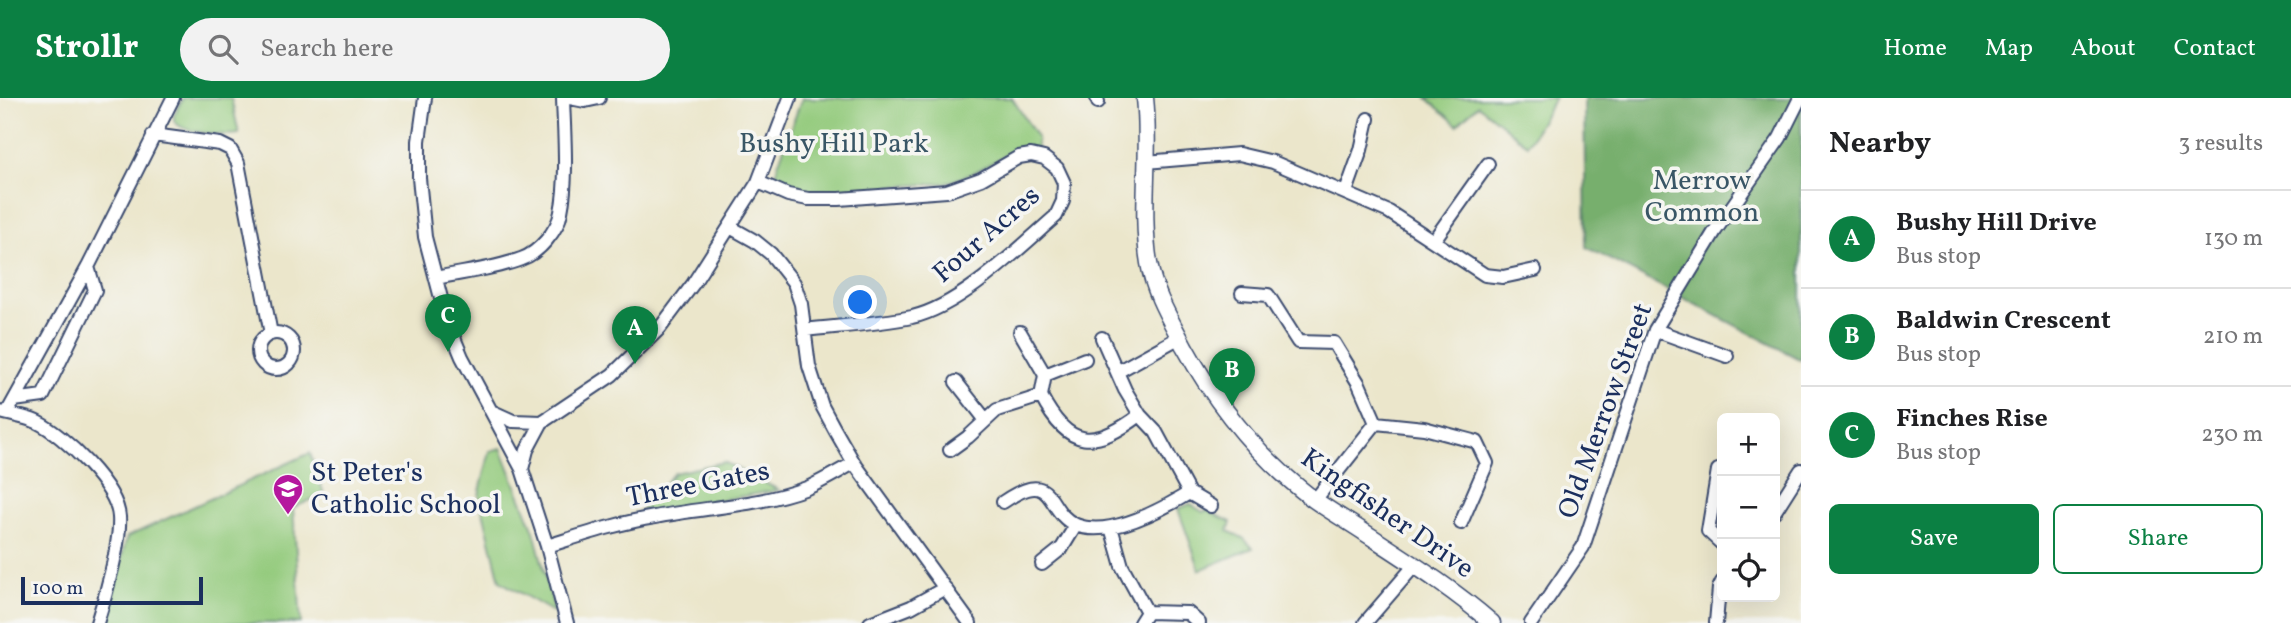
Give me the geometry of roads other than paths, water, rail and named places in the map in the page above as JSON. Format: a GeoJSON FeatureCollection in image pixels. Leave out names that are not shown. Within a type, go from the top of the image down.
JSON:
{"type":"FeatureCollection","features":[{"type":"Feature","properties":{"kind":"street"},"geometry":{"type":"LineString","coordinates":[[97,623],[105,598],[120,516],[111,492],[54,432],[35,421],[4,413],[15,400],[88,267],[173,98]]}},
{"type":"Feature","properties":{"kind":"street"},"geometry":{"type":"LineString","coordinates":[[425,98],[419,141],[419,178],[425,237],[447,321],[462,357],[522,469],[547,546],[567,623]]}},
{"type":"Feature","properties":{"kind":"street"},"geometry":{"type":"LineString","coordinates":[[436,278],[523,259],[540,247],[551,234],[561,213],[565,149],[563,98]]}},
{"type":"Feature","properties":{"kind":"street"},"geometry":{"type":"LineString","coordinates":[[570,98],[585,101],[599,98]]}},
{"type":"Feature","properties":{"kind":"street"},"geometry":{"type":"LineString","coordinates":[[522,469],[527,450],[542,422],[612,375],[660,328],[693,284],[758,182],[790,98]]}},
{"type":"Feature","properties":{"kind":"street","name":"Kingfisher Drive"},"geometry":{"type":"LineString","coordinates":[[1145,98],[1148,135],[1146,162],[1149,263],[1161,302],[1205,384],[1225,412],[1269,461],[1315,500],[1415,565],[1465,600],[1492,623]]}},
{"type":"Feature","properties":{"kind":"street","name":"Old Merrow Street"},"geometry":{"type":"LineString","coordinates":[[1531,623],[1583,547],[1655,330],[1687,274],[1780,138],[1800,98]]}},
{"type":"Feature","properties":{"kind":"street"},"geometry":{"type":"LineString","coordinates":[[1346,192],[1368,119]]}},
{"type":"Feature","properties":{"kind":"street"},"geometry":{"type":"LineString","coordinates":[[153,135],[220,144],[230,149],[238,163],[271,334]]}},
{"type":"Feature","properties":{"kind":"street"},"geometry":{"type":"LineString","coordinates":[[1146,162],[1239,154],[1273,162],[1389,212],[1485,275],[1503,276],[1535,270]]}},
{"type":"Feature","properties":{"kind":"street","name":"Four Acres"},"geometry":{"type":"LineString","coordinates":[[758,182],[788,195],[808,199],[947,191],[981,179],[1018,157],[1031,155],[1044,158],[1057,168],[1064,183],[1063,201],[1056,216],[956,299],[912,317],[805,330]]}},
{"type":"Feature","properties":{"kind":"street"},"geometry":{"type":"LineString","coordinates":[[1434,240],[1488,164]]}},
{"type":"Feature","properties":{"kind":"street"},"geometry":{"type":"LineString","coordinates":[[730,227],[755,240],[771,254],[794,283],[805,330],[809,366],[822,405],[854,463],[970,623]]}},
{"type":"Feature","properties":{"kind":"street"},"geometry":{"type":"LineString","coordinates":[[15,400],[43,396],[95,290],[88,267]]}},
{"type":"Feature","properties":{"kind":"street"},"geometry":{"type":"LineString","coordinates":[[1242,293],[1268,295],[1298,342],[1334,343],[1359,384],[1376,423]]}},
{"type":"Feature","properties":{"kind":"street"},"geometry":{"type":"LineString","coordinates":[[1655,330],[1727,356]]}},
{"type":"Feature","properties":{"kind":"street"},"geometry":{"type":"LineString","coordinates":[[1020,332],[1045,374],[1041,396],[1058,425],[1068,433],[1093,439],[1108,436],[1140,415]]}},
{"type":"Feature","properties":{"kind":"street"},"geometry":{"type":"LineString","coordinates":[[1117,372],[1180,337]]}},
{"type":"Feature","properties":{"kind":"street"},"geometry":{"type":"LineString","coordinates":[[1102,338],[1125,390],[1140,415],[1156,432],[1189,493],[1211,506]]}},
{"type":"Feature","properties":{"kind":"street"},"geometry":{"type":"LineString","coordinates":[[1045,374],[1085,359]]}},
{"type":"Feature","properties":{"kind":"street"},"geometry":{"type":"LineString","coordinates":[[956,382],[985,419]]}},
{"type":"Feature","properties":{"kind":"street"},"geometry":{"type":"LineString","coordinates":[[950,450],[997,410],[1041,396]]}},
{"type":"Feature","properties":{"kind":"street"},"geometry":{"type":"LineString","coordinates":[[491,411],[513,421],[542,422]]}},
{"type":"Feature","properties":{"kind":"street"},"geometry":{"type":"LineString","coordinates":[[1315,500],[1376,423]]}},
{"type":"Feature","properties":{"kind":"street"},"geometry":{"type":"LineString","coordinates":[[1376,423],[1424,428],[1477,442],[1488,463],[1461,523]]}},
{"type":"Feature","properties":{"kind":"street","name":"Three Gates"},"geometry":{"type":"LineString","coordinates":[[547,546],[603,528],[652,517],[748,503],[791,492],[824,480],[854,463]]}},
{"type":"Feature","properties":{"kind":"street"},"geometry":{"type":"LineString","coordinates":[[1780,503],[1801,470]]}},
{"type":"Feature","properties":{"kind":"street"},"geometry":{"type":"LineString","coordinates":[[1717,476],[1708,531],[1717,539]]}},
{"type":"Feature","properties":{"kind":"street"},"geometry":{"type":"LineString","coordinates":[[1003,502],[1020,490],[1039,489],[1047,493],[1066,518],[1076,525],[1111,527],[1162,509],[1189,493]]}},
{"type":"Feature","properties":{"kind":"street"},"geometry":{"type":"LineString","coordinates":[[1042,564],[1062,548],[1076,525]]}},
{"type":"Feature","properties":{"kind":"street"},"geometry":{"type":"LineString","coordinates":[[1111,527],[1122,565],[1144,617],[1188,613],[1199,623]]}},
{"type":"Feature","properties":{"kind":"street"},"geometry":{"type":"LineString","coordinates":[[1365,623],[1415,565]]}},
{"type":"Feature","properties":{"kind":"street"},"geometry":{"type":"LineString","coordinates":[[870,623],[911,607],[945,588]]}},
{"type":"Feature","properties":{"kind":"street"},"geometry":{"type":"LineString","coordinates":[[1716,623],[1718,602]]}},
{"type":"Feature","properties":{"kind":"place","name":"Finches Rise"},"geometry":{"type":"Point","coordinates":[448,352]}},
{"type":"Feature","properties":{"kind":"place","name":"Bushy Hill Drive"},"geometry":{"type":"Point","coordinates":[635,364]}},
{"type":"Feature","properties":{"kind":"place","name":"Baldwin Crescent"},"geometry":{"type":"Point","coordinates":[1232,406]}},
{"type":"Feature","properties":{"kind":"place","name":"St Peter's Catholic School"},"geometry":{"type":"Point","coordinates":[288,516]}},
{"type":"Feature","properties":{"kind":"park label","name":"Bushy Hill Park"},"geometry":{"type":"Point","coordinates":[834,144]}},
{"type":"Feature","properties":{"kind":"park label","name":"Merrow Common"},"geometry":{"type":"Point","coordinates":[1702,197]}}]}
